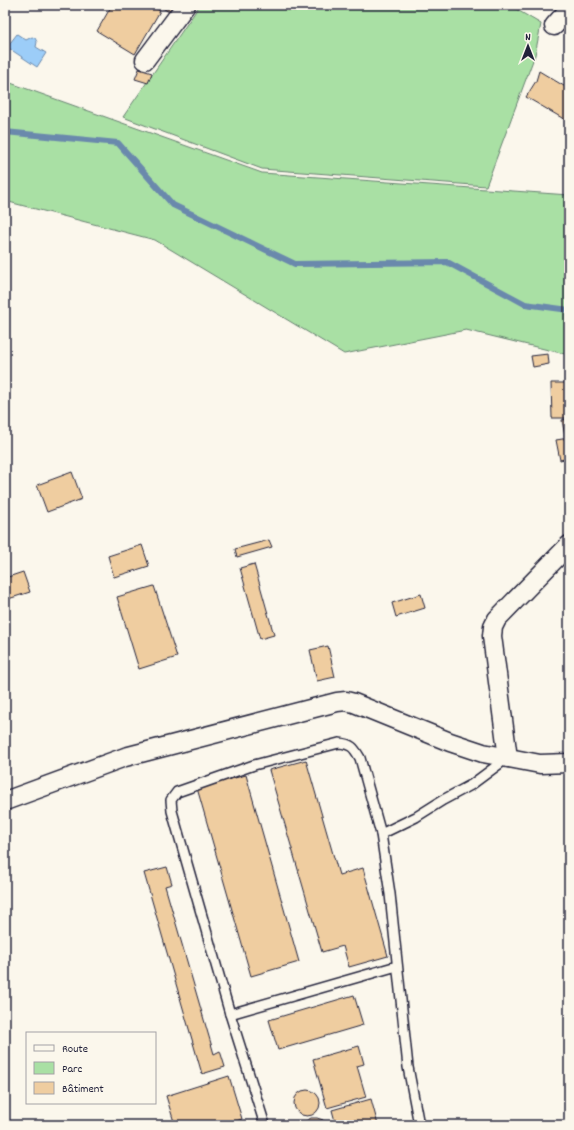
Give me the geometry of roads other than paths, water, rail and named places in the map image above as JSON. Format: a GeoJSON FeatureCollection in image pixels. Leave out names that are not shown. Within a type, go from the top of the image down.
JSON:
{"type":"FeatureCollection","features":[{"type":"Feature","properties":{"kind":"street"},"geometry":{"type":"LineString","coordinates":[[145,60],[186,5]]}},
{"type":"Feature","properties":{"kind":"street"},"geometry":{"type":"LineString","coordinates":[[554,26],[569,9]]}},
{"type":"Feature","properties":{"kind":"street"},"geometry":{"type":"LineString","coordinates":[[508,758],[492,636],[493,627],[497,619],[569,545]]}},
{"type":"Feature","properties":{"kind":"street"},"geometry":{"type":"LineString","coordinates":[[5,801],[125,757],[337,702],[346,701],[450,742],[484,753],[540,764],[569,763]]}},
{"type":"Feature","properties":{"kind":"lane"},"geometry":{"type":"LineString","coordinates":[[265,1125],[230,1014],[172,811],[171,800],[178,792],[254,765],[339,743],[347,744],[354,748],[360,758],[381,834],[390,894],[408,1067],[419,1125]]}},
{"type":"Feature","properties":{"kind":"lane"},"geometry":{"type":"LineString","coordinates":[[381,834],[416,817],[471,785],[508,758]]}},
{"type":"Feature","properties":{"kind":"lane"},"geometry":{"type":"LineString","coordinates":[[230,1014],[397,966]]}},
{"type":"Feature","properties":{"kind":"water"},"geometry":{"type":"Polygon","coordinates":[[[17,34],[26,40],[32,37],[35,38],[37,42],[36,47],[46,53],[37,67],[7,47],[17,34]]]}},
{"type":"Feature","properties":{"kind":"waterway"},"geometry":{"type":"LineString","coordinates":[[5,132],[118,143],[173,205],[295,264],[447,262],[525,304],[569,310]]}}]}
